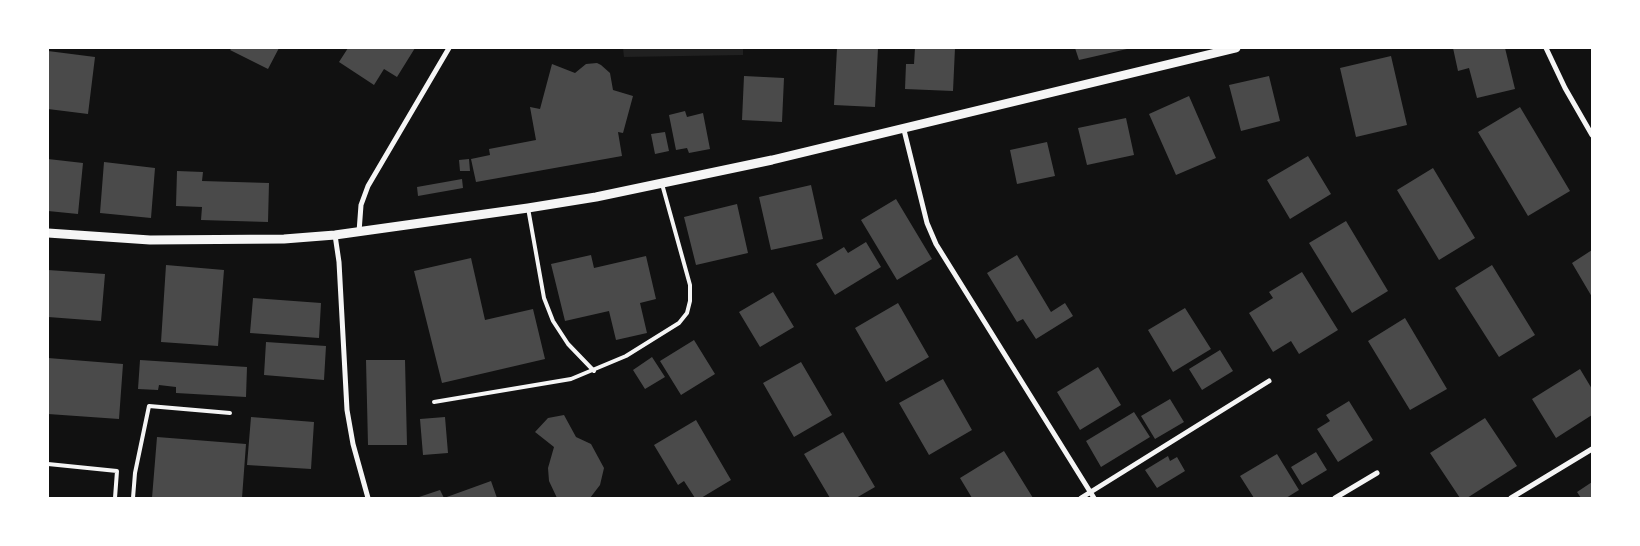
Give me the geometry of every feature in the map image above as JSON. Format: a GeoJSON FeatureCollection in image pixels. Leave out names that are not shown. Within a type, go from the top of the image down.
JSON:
{"type":"FeatureCollection","features":[{"type":"Feature","properties":{"kind":"street"},"geometry":{"type":"LineString","coordinates":[[359,232],[360,205],[368,186],[448,48]]}},
{"type":"Feature","properties":{"kind":"street"},"geometry":{"type":"LineString","coordinates":[[48,233],[186,241],[253,241],[335,235],[528,208],[662,184],[904,130],[1236,48]]}},
{"type":"Feature","properties":{"kind":"street"},"geometry":{"type":"LineString","coordinates":[[1546,48],[1565,88],[1592,135]]}},
{"type":"Feature","properties":{"kind":"street"},"geometry":{"type":"LineString","coordinates":[[904,130],[927,224],[936,244],[1094,498]]}},
{"type":"Feature","properties":{"kind":"street"},"geometry":{"type":"LineString","coordinates":[[335,235],[339,262],[347,410],[353,444],[368,498]]}},
{"type":"Feature","properties":{"kind":"street"},"geometry":{"type":"LineString","coordinates":[[1081,498],[1269,381]]}},
{"type":"Feature","properties":{"kind":"street"},"geometry":{"type":"LineString","coordinates":[[1511,498],[1592,449]]}},
{"type":"Feature","properties":{"kind":"street"},"geometry":{"type":"LineString","coordinates":[[1334,498],[1377,473]]}},
{"type":"Feature","properties":{"kind":"lane"},"geometry":{"type":"LineString","coordinates":[[434,402],[571,379],[626,356],[678,323],[687,313],[690,301],[690,284],[662,184]]}},
{"type":"Feature","properties":{"kind":"lane"},"geometry":{"type":"LineString","coordinates":[[528,208],[544,298],[552,321],[568,344],[594,370]]}},
{"type":"Feature","properties":{"kind":"lane"},"geometry":{"type":"LineString","coordinates":[[133,498],[135,473],[149,406],[230,413]]}},
{"type":"Feature","properties":{"kind":"lane"},"geometry":{"type":"LineString","coordinates":[[48,464],[117,471],[115,498]]}},
{"type":"Feature","properties":{"kind":"shaded area"},"geometry":{"type":"Polygon","coordinates":[[[623,48],[743,48],[743,55],[624,57],[623,48]]]}},
{"type":"Feature","properties":{"kind":"building"},"geometry":{"type":"Polygon","coordinates":[[[232,48],[279,48],[268,69],[230,50],[232,48]]]}},
{"type":"Feature","properties":{"kind":"building"},"geometry":{"type":"Polygon","coordinates":[[[348,48],[415,48],[397,77],[384,69],[374,85],[339,62],[348,48]]]}},
{"type":"Feature","properties":{"kind":"building"},"geometry":{"type":"Polygon","coordinates":[[[837,48],[878,48],[875,107],[834,105],[837,48]]]}},
{"type":"Feature","properties":{"kind":"building"},"geometry":{"type":"Polygon","coordinates":[[[915,48],[955,48],[953,91],[905,89],[906,64],[914,64],[915,48]]]}},
{"type":"Feature","properties":{"kind":"building"},"geometry":{"type":"Polygon","coordinates":[[[1075,48],[1127,48],[1127,49],[1079,60],[1075,48]]]}},
{"type":"Feature","properties":{"kind":"building"},"geometry":{"type":"Polygon","coordinates":[[[1453,48],[1505,48],[1515,89],[1477,98],[1469,68],[1458,71],[1453,48]]]}},
{"type":"Feature","properties":{"kind":"building"},"geometry":{"type":"Polygon","coordinates":[[[48,51],[95,57],[88,114],[48,109],[48,51]]]}},
{"type":"Feature","properties":{"kind":"building"},"geometry":{"type":"Polygon","coordinates":[[[1391,56],[1407,125],[1356,137],[1340,68],[1391,56]]]}},
{"type":"Feature","properties":{"kind":"building"},"geometry":{"type":"Polygon","coordinates":[[[597,63],[610,73],[613,90],[633,96],[623,133],[618,132],[622,156],[476,182],[471,159],[490,155],[489,149],[536,140],[530,107],[540,109],[552,64],[575,73],[586,64],[597,63]]]}},
{"type":"Feature","properties":{"kind":"building"},"geometry":{"type":"Polygon","coordinates":[[[744,76],[784,78],[782,122],[742,120],[744,76]]]}},
{"type":"Feature","properties":{"kind":"building"},"geometry":{"type":"Polygon","coordinates":[[[1269,76],[1280,121],[1241,131],[1229,85],[1269,76]]]}},
{"type":"Feature","properties":{"kind":"building"},"geometry":{"type":"Polygon","coordinates":[[[1189,96],[1216,158],[1176,175],[1149,114],[1189,96]]]}},
{"type":"Feature","properties":{"kind":"building"},"geometry":{"type":"Polygon","coordinates":[[[1520,107],[1570,191],[1528,216],[1478,132],[1520,107]]]}},
{"type":"Feature","properties":{"kind":"building"},"geometry":{"type":"Polygon","coordinates":[[[685,111],[687,117],[703,113],[710,149],[689,153],[687,148],[676,150],[669,115],[685,111]]]}},
{"type":"Feature","properties":{"kind":"building"},"geometry":{"type":"Polygon","coordinates":[[[1126,118],[1134,155],[1087,165],[1078,128],[1126,118]]]}},
{"type":"Feature","properties":{"kind":"building"},"geometry":{"type":"Polygon","coordinates":[[[665,132],[669,151],[655,154],[651,134],[665,132]]]}},
{"type":"Feature","properties":{"kind":"building"},"geometry":{"type":"Polygon","coordinates":[[[1047,142],[1055,176],[1017,184],[1010,150],[1047,142]]]}},
{"type":"Feature","properties":{"kind":"building"},"geometry":{"type":"Polygon","coordinates":[[[1308,156],[1331,194],[1290,219],[1267,180],[1308,156]]]}},
{"type":"Feature","properties":{"kind":"building"},"geometry":{"type":"Polygon","coordinates":[[[48,159],[83,163],[78,214],[48,211],[48,159]]]}},
{"type":"Feature","properties":{"kind":"building"},"geometry":{"type":"Polygon","coordinates":[[[469,159],[470,171],[460,171],[459,160],[469,159]]]}},
{"type":"Feature","properties":{"kind":"building"},"geometry":{"type":"Polygon","coordinates":[[[104,162],[155,168],[151,218],[100,213],[104,162]]]}},
{"type":"Feature","properties":{"kind":"building"},"geometry":{"type":"Polygon","coordinates":[[[1433,168],[1475,238],[1439,260],[1397,190],[1433,168]]]}},
{"type":"Feature","properties":{"kind":"building"},"geometry":{"type":"Polygon","coordinates":[[[177,171],[203,172],[202,181],[269,183],[268,222],[201,220],[202,207],[176,206],[177,171]]]}},
{"type":"Feature","properties":{"kind":"building"},"geometry":{"type":"Polygon","coordinates":[[[462,179],[463,188],[418,196],[417,187],[462,179]]]}},
{"type":"Feature","properties":{"kind":"building"},"geometry":{"type":"Polygon","coordinates":[[[811,185],[823,239],[771,250],[759,197],[811,185]]]}},
{"type":"Feature","properties":{"kind":"building"},"geometry":{"type":"Polygon","coordinates":[[[896,199],[932,259],[897,280],[861,220],[896,199]]]}},
{"type":"Feature","properties":{"kind":"building"},"geometry":{"type":"Polygon","coordinates":[[[737,204],[748,253],[696,265],[684,217],[737,204]]]}},
{"type":"Feature","properties":{"kind":"building"},"geometry":{"type":"Polygon","coordinates":[[[1346,221],[1388,291],[1352,313],[1309,243],[1346,221]]]}},
{"type":"Feature","properties":{"kind":"building"},"geometry":{"type":"Polygon","coordinates":[[[866,242],[881,267],[835,295],[816,264],[844,247],[848,253],[866,242]]]}},
{"type":"Feature","properties":{"kind":"building"},"geometry":{"type":"Polygon","coordinates":[[[1592,250],[1592,297],[1572,263],[1592,250]]]}},
{"type":"Feature","properties":{"kind":"building"},"geometry":{"type":"Polygon","coordinates":[[[591,255],[594,268],[646,256],[656,299],[640,303],[647,333],[616,340],[609,311],[565,321],[551,264],[591,255]]]}},
{"type":"Feature","properties":{"kind":"building"},"geometry":{"type":"Polygon","coordinates":[[[1017,255],[1051,312],[1065,303],[1073,316],[1036,339],[1023,319],[1017,322],[987,273],[1017,255]]]}},
{"type":"Feature","properties":{"kind":"building"},"geometry":{"type":"Polygon","coordinates":[[[471,258],[485,320],[533,309],[545,359],[442,383],[414,271],[471,258]]]}},
{"type":"Feature","properties":{"kind":"building"},"geometry":{"type":"Polygon","coordinates":[[[166,265],[224,270],[218,346],[161,342],[166,265]]]}},
{"type":"Feature","properties":{"kind":"building"},"geometry":{"type":"Polygon","coordinates":[[[1492,265],[1535,335],[1499,357],[1455,288],[1492,265]]]}},
{"type":"Feature","properties":{"kind":"building"},"geometry":{"type":"Polygon","coordinates":[[[48,270],[105,274],[101,321],[48,317],[48,270]]]}},
{"type":"Feature","properties":{"kind":"building"},"geometry":{"type":"Polygon","coordinates":[[[1302,272],[1338,330],[1299,354],[1291,341],[1273,352],[1249,313],[1273,298],[1269,292],[1302,272]]]}},
{"type":"Feature","properties":{"kind":"building"},"geometry":{"type":"Polygon","coordinates":[[[773,292],[794,327],[760,347],[739,312],[773,292]]]}},
{"type":"Feature","properties":{"kind":"building"},"geometry":{"type":"Polygon","coordinates":[[[253,298],[321,303],[319,338],[250,333],[253,298]]]}},
{"type":"Feature","properties":{"kind":"building"},"geometry":{"type":"Polygon","coordinates":[[[898,303],[929,357],[886,382],[855,328],[898,303]]]}},
{"type":"Feature","properties":{"kind":"building"},"geometry":{"type":"Polygon","coordinates":[[[1185,308],[1211,349],[1173,372],[1148,330],[1185,308]]]}},
{"type":"Feature","properties":{"kind":"building"},"geometry":{"type":"Polygon","coordinates":[[[1405,318],[1447,389],[1410,410],[1368,341],[1405,318]]]}},
{"type":"Feature","properties":{"kind":"building"},"geometry":{"type":"Polygon","coordinates":[[[694,340],[715,374],[681,395],[660,361],[694,340]]]}},
{"type":"Feature","properties":{"kind":"building"},"geometry":{"type":"Polygon","coordinates":[[[266,342],[326,346],[324,380],[264,375],[266,342]]]}},
{"type":"Feature","properties":{"kind":"building"},"geometry":{"type":"Polygon","coordinates":[[[1220,350],[1233,371],[1202,390],[1189,369],[1220,350]]]}},
{"type":"Feature","properties":{"kind":"building"},"geometry":{"type":"Polygon","coordinates":[[[652,357],[665,377],[645,389],[633,370],[652,357]]]}},
{"type":"Feature","properties":{"kind":"building"},"geometry":{"type":"Polygon","coordinates":[[[48,358],[123,364],[119,419],[48,414],[48,358]]]}},
{"type":"Feature","properties":{"kind":"building"},"geometry":{"type":"Polygon","coordinates":[[[140,360],[247,367],[246,397],[176,393],[176,387],[159,385],[158,390],[138,389],[140,360]]]}},
{"type":"Feature","properties":{"kind":"building"},"geometry":{"type":"Polygon","coordinates":[[[366,360],[405,360],[407,445],[368,445],[366,360]]]}},
{"type":"Feature","properties":{"kind":"building"},"geometry":{"type":"Polygon","coordinates":[[[801,362],[832,415],[794,437],[763,383],[801,362]]]}},
{"type":"Feature","properties":{"kind":"building"},"geometry":{"type":"Polygon","coordinates":[[[1098,367],[1121,405],[1080,430],[1057,392],[1098,367]]]}},
{"type":"Feature","properties":{"kind":"building"},"geometry":{"type":"Polygon","coordinates":[[[1580,369],[1592,389],[1592,415],[1556,438],[1532,399],[1580,369]]]}},
{"type":"Feature","properties":{"kind":"building"},"geometry":{"type":"Polygon","coordinates":[[[943,379],[972,430],[929,455],[899,403],[943,379]]]}},
{"type":"Feature","properties":{"kind":"building"},"geometry":{"type":"Polygon","coordinates":[[[1170,399],[1184,422],[1155,439],[1141,416],[1170,399]]]}},
{"type":"Feature","properties":{"kind":"building"},"geometry":{"type":"Polygon","coordinates":[[[1349,401],[1373,440],[1338,462],[1317,429],[1330,421],[1326,415],[1349,401]]]}},
{"type":"Feature","properties":{"kind":"building"},"geometry":{"type":"Polygon","coordinates":[[[1134,412],[1150,437],[1101,467],[1086,441],[1134,412]]]}},
{"type":"Feature","properties":{"kind":"building"},"geometry":{"type":"Polygon","coordinates":[[[564,415],[576,437],[591,444],[604,468],[600,485],[590,498],[557,498],[549,481],[548,468],[554,447],[535,432],[548,418],[564,415]]]}},
{"type":"Feature","properties":{"kind":"building"},"geometry":{"type":"Polygon","coordinates":[[[251,417],[314,422],[311,469],[247,465],[251,417]]]}},
{"type":"Feature","properties":{"kind":"building"},"geometry":{"type":"Polygon","coordinates":[[[445,417],[448,453],[423,455],[420,419],[445,417]]]}},
{"type":"Feature","properties":{"kind":"building"},"geometry":{"type":"Polygon","coordinates":[[[1485,418],[1517,466],[1467,498],[1460,498],[1430,453],[1485,418]]]}},
{"type":"Feature","properties":{"kind":"building"},"geometry":{"type":"Polygon","coordinates":[[[696,420],[731,480],[701,498],[695,498],[684,481],[678,485],[654,445],[696,420]]]}},
{"type":"Feature","properties":{"kind":"building"},"geometry":{"type":"Polygon","coordinates":[[[843,432],[875,487],[856,498],[830,498],[804,454],[843,432]]]}},
{"type":"Feature","properties":{"kind":"building"},"geometry":{"type":"Polygon","coordinates":[[[157,437],[246,444],[242,498],[152,498],[157,437]]]}},
{"type":"Feature","properties":{"kind":"building"},"geometry":{"type":"Polygon","coordinates":[[[1004,451],[1033,498],[972,498],[960,478],[1004,451]]]}},
{"type":"Feature","properties":{"kind":"building"},"geometry":{"type":"Polygon","coordinates":[[[1316,452],[1327,470],[1302,485],[1291,467],[1316,452]]]}},
{"type":"Feature","properties":{"kind":"building"},"geometry":{"type":"Polygon","coordinates":[[[1277,454],[1299,490],[1286,498],[1254,498],[1240,476],[1277,454]]]}},
{"type":"Feature","properties":{"kind":"building"},"geometry":{"type":"Polygon","coordinates":[[[1168,456],[1170,461],[1177,457],[1185,471],[1157,488],[1145,470],[1168,456]]]}},
{"type":"Feature","properties":{"kind":"building"},"geometry":{"type":"Polygon","coordinates":[[[491,481],[497,498],[444,498],[491,481]]]}},
{"type":"Feature","properties":{"kind":"building"},"geometry":{"type":"Polygon","coordinates":[[[1592,482],[1592,498],[1581,498],[1577,492],[1592,482]]]}},
{"type":"Feature","properties":{"kind":"building"},"geometry":{"type":"Polygon","coordinates":[[[440,490],[444,498],[416,498],[440,490]]]}}]}
